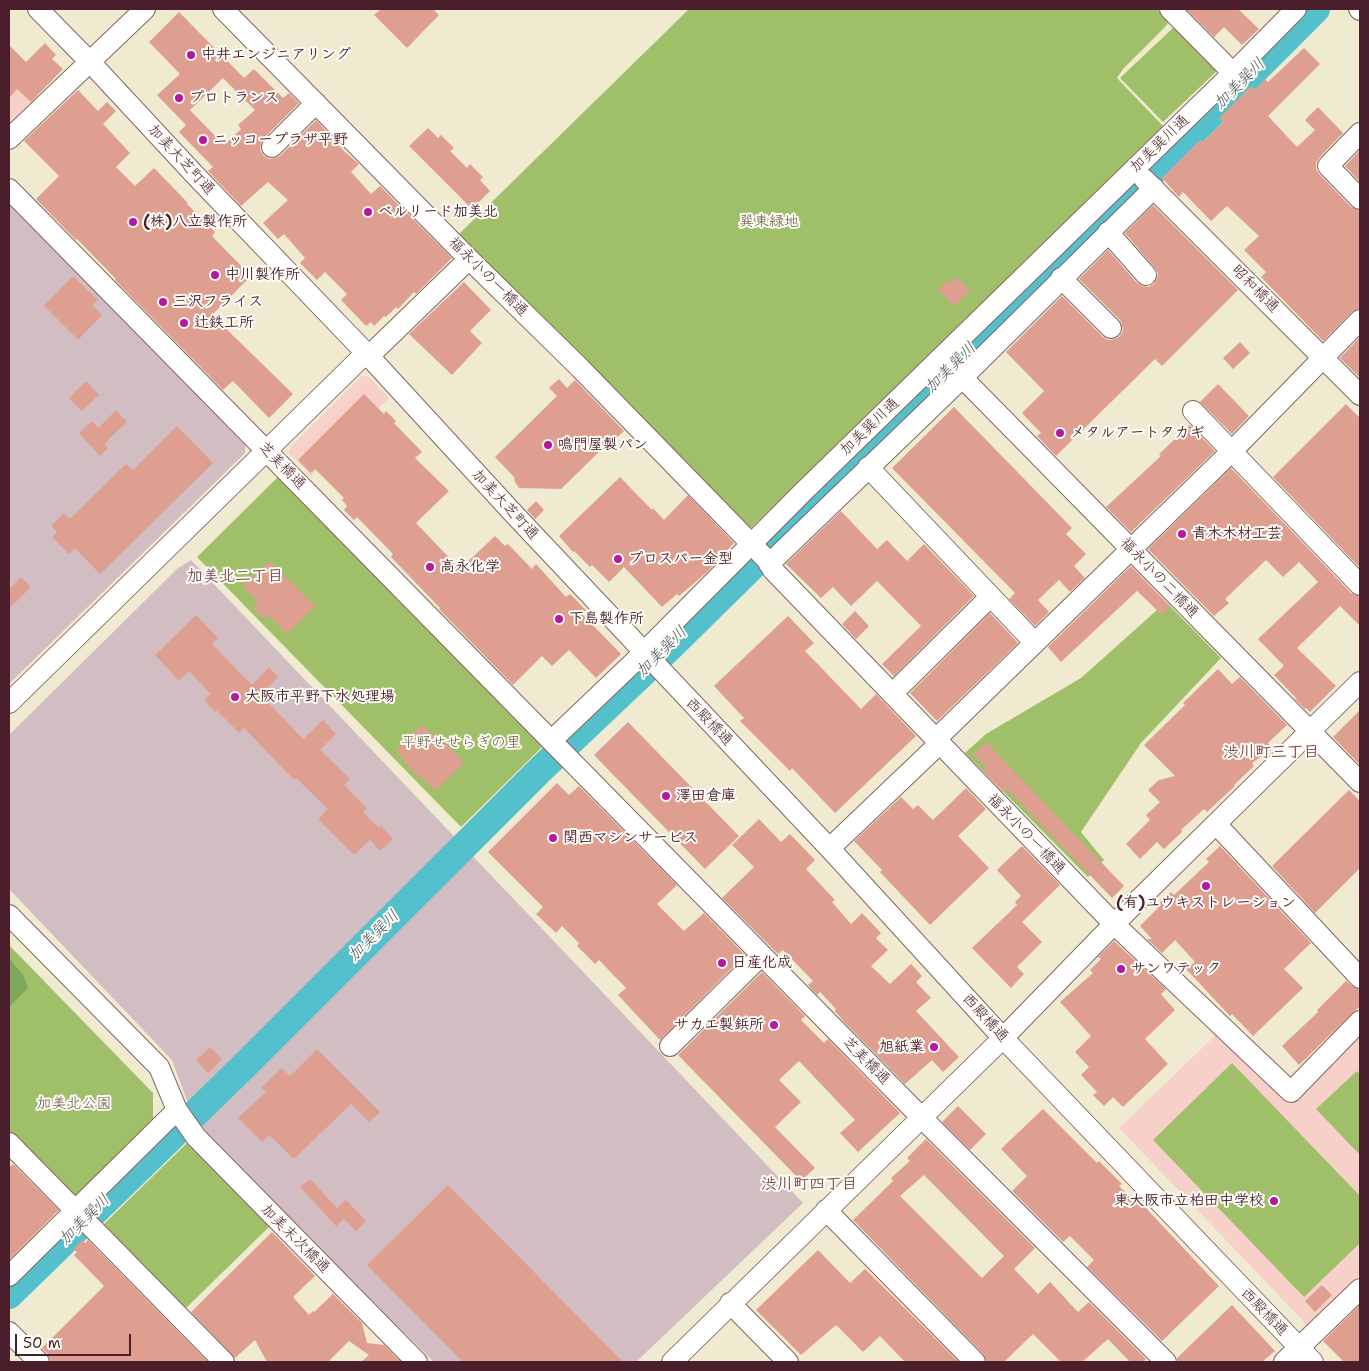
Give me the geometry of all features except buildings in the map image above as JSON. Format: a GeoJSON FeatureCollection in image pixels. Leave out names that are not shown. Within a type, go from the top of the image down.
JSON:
{"type":"FeatureCollection","features":[{"type":"Feature","properties":{"kind":"street","name":"加美大芝町通"},"geometry":{"type":"LineString","coordinates":[[38,9],[90,62],[194,175],[368,355],[651,660]]}},
{"type":"Feature","properties":{"kind":"street"},"geometry":{"type":"LineString","coordinates":[[9,139],[145,9]]}},
{"type":"Feature","properties":{"kind":"street","name":"福永小の一橋通"},"geometry":{"type":"LineString","coordinates":[[223,9],[580,368],[761,555],[937,742],[1114,924],[1291,1092],[1360,1021]]}},
{"type":"Feature","properties":{"kind":"street"},"geometry":{"type":"LineString","coordinates":[[1170,9],[1233,72]]}},
{"type":"Feature","properties":{"kind":"street","name":"加美巽川通"},"geometry":{"type":"LineString","coordinates":[[559,747],[761,555],[803,492],[943,357],[1296,9]]}},
{"type":"Feature","properties":{"kind":"street"},"geometry":{"type":"LineString","coordinates":[[272,147],[316,103]]}},
{"type":"Feature","properties":{"kind":"street"},"geometry":{"type":"LineString","coordinates":[[1360,134],[1328,166],[1360,199]]}},
{"type":"Feature","properties":{"kind":"street","name":"昭和橋通"},"geometry":{"type":"LineString","coordinates":[[1134,168],[1360,395]]}},
{"type":"Feature","properties":{"kind":"street"},"geometry":{"type":"LineString","coordinates":[[761,555],[868,467],[1108,232],[1151,186]]}},
{"type":"Feature","properties":{"kind":"street","name":"芝美橋通"},"geometry":{"type":"LineString","coordinates":[[9,188],[921,1117],[1166,1362]]}},
{"type":"Feature","properties":{"kind":"street"},"geometry":{"type":"LineString","coordinates":[[1108,232],[1146,275]]}},
{"type":"Feature","properties":{"kind":"street"},"geometry":{"type":"LineString","coordinates":[[9,703],[267,451],[470,259]]}},
{"type":"Feature","properties":{"kind":"street"},"geometry":{"type":"LineString","coordinates":[[1061,278],[1111,328]]}},
{"type":"Feature","properties":{"kind":"street"},"geometry":{"type":"LineString","coordinates":[[831,850],[832,846],[1035,643],[1232,451],[1360,320]]}},
{"type":"Feature","properties":{"kind":"street","name":"福永小の二橋通"},"geometry":{"type":"LineString","coordinates":[[943,357],[1360,782]]}},
{"type":"Feature","properties":{"kind":"street"},"geometry":{"type":"LineString","coordinates":[[1193,411],[1360,585]]}},
{"type":"Feature","properties":{"kind":"street"},"geometry":{"type":"LineString","coordinates":[[868,467],[1035,643]]}},
{"type":"Feature","properties":{"kind":"street"},"geometry":{"type":"LineString","coordinates":[[892,694],[990,597]]}},
{"type":"Feature","properties":{"kind":"street","name":"西殿橋通"},"geometry":{"type":"LineString","coordinates":[[651,660],[831,850],[1003,1038],[1313,1362]]}},
{"type":"Feature","properties":{"kind":"street"},"geometry":{"type":"LineString","coordinates":[[672,1362],[730,1303],[1003,1038],[1114,924],[1360,682]]}},
{"type":"Feature","properties":{"kind":"street"},"geometry":{"type":"LineString","coordinates":[[1216,824],[1360,978]]}},
{"type":"Feature","properties":{"kind":"street","name":"加美末次橋通"},"geometry":{"type":"LineString","coordinates":[[9,915],[159,1066],[178,1111],[196,1137],[417,1362]]}},
{"type":"Feature","properties":{"kind":"street"},"geometry":{"type":"LineString","coordinates":[[670,1046],[762,955]]}},
{"type":"Feature","properties":{"kind":"street"},"geometry":{"type":"LineString","coordinates":[[9,1276],[83,1218],[178,1111]]}},
{"type":"Feature","properties":{"kind":"street"},"geometry":{"type":"LineString","coordinates":[[9,1143],[224,1362]]}},
{"type":"Feature","properties":{"kind":"street"},"geometry":{"type":"LineString","coordinates":[[826,1210],[975,1362]]}},
{"type":"Feature","properties":{"kind":"street"},"geometry":{"type":"LineString","coordinates":[[1284,1362],[1360,1289]]}},
{"type":"Feature","properties":{"kind":"street"},"geometry":{"type":"LineString","coordinates":[[730,1303],[788,1362]]}},
{"type":"Feature","properties":{"kind":"street"},"geometry":{"type":"LineString","coordinates":[[9,1332],[39,1362]]}},
{"type":"Feature","properties":{"kind":"shaded area"},"geometry":{"type":"Polygon","coordinates":[[[9,79],[33,104],[9,128],[9,79]]]}},
{"type":"Feature","properties":{"kind":"shaded area"},"geometry":{"type":"Polygon","coordinates":[[[9,200],[245,445],[245,453],[9,684],[9,200]]]}},
{"type":"Feature","properties":{"kind":"shaded area"},"geometry":{"type":"Polygon","coordinates":[[[362,376],[368,376],[389,398],[311,475],[289,453],[290,448],[362,376]]]}},
{"type":"Feature","properties":{"kind":"shaded area"},"geometry":{"type":"Polygon","coordinates":[[[191,560],[803,1203],[636,1362],[434,1362],[197,1128],[172,1060],[9,889],[9,735],[178,568],[191,560]]]}},
{"type":"Feature","properties":{"kind":"shaded area","name":"東大阪市立柏田中学校"},"geometry":{"type":"Polygon","coordinates":[[[1360,1028],[1360,1274],[1307,1325],[1119,1128],[1222,1029],[1288,1098],[1360,1028]]]}},
{"type":"Feature","properties":{"kind":"green space","name":"巽東緑地"},"geometry":{"type":"Polygon","coordinates":[[[689,9],[1157,9],[1169,21],[1123,69],[1117,78],[1163,126],[749,530],[456,237],[689,9]]]}},
{"type":"Feature","properties":{"kind":"green space"},"geometry":{"type":"Polygon","coordinates":[[[1176,25],[1218,70],[1163,122],[1120,78],[1176,25]]]}},
{"type":"Feature","properties":{"kind":"green space","name":"平野せせらぎの里"},"geometry":{"type":"Polygon","coordinates":[[[279,476],[545,744],[461,827],[197,557],[279,476]]]}},
{"type":"Feature","properties":{"kind":"green space"},"geometry":{"type":"Polygon","coordinates":[[[1166,602],[1221,658],[1141,743],[1081,832],[1104,860],[1088,877],[965,753],[986,734],[1081,678],[1166,602]]]}},
{"type":"Feature","properties":{"kind":"green space","name":"加美北公園"},"geometry":{"type":"Polygon","coordinates":[[[9,945],[153,1093],[153,1119],[74,1197],[9,1131],[9,945]]]}},
{"type":"Feature","properties":{"kind":"green space"},"geometry":{"type":"Polygon","coordinates":[[[9,958],[23,975],[28,988],[9,1007],[9,958]]]}},
{"type":"Feature","properties":{"kind":"green space"},"geometry":{"type":"Polygon","coordinates":[[[1232,1063],[1360,1196],[1360,1243],[1304,1297],[1153,1140],[1232,1063]]]}},
{"type":"Feature","properties":{"kind":"green space"},"geometry":{"type":"Polygon","coordinates":[[[1357,1071],[1360,1075],[1360,1155],[1316,1109],[1357,1071]]]}},
{"type":"Feature","properties":{"kind":"green space"},"geometry":{"type":"Polygon","coordinates":[[[188,1142],[270,1226],[184,1310],[102,1226],[188,1142]]]}},
{"type":"Feature","properties":{"kind":"waterway","name":"加美巽川"},"geometry":{"type":"LineString","coordinates":[[9,1295],[245,1065],[540,770],[668,649],[1316,9]]}},
{"type":"Feature","properties":{"kind":"place","name":"中井エンジニアリング"},"geometry":{"type":"Point","coordinates":[191,55]}},
{"type":"Feature","properties":{"kind":"place","name":"プロトランス"},"geometry":{"type":"Point","coordinates":[179,98]}},
{"type":"Feature","properties":{"kind":"place","name":"ニッコープラザ平野"},"geometry":{"type":"Point","coordinates":[203,140]}},
{"type":"Feature","properties":{"kind":"place","name":"ベルリード加美北"},"geometry":{"type":"Point","coordinates":[368,212]}},
{"type":"Feature","properties":{"kind":"place","name":"(株)八立製作所"},"geometry":{"type":"Point","coordinates":[133,222]}},
{"type":"Feature","properties":{"kind":"place","name":"中川製作所"},"geometry":{"type":"Point","coordinates":[215,275]}},
{"type":"Feature","properties":{"kind":"place","name":"三沢フライス"},"geometry":{"type":"Point","coordinates":[163,302]}},
{"type":"Feature","properties":{"kind":"place","name":"辻鉄工所"},"geometry":{"type":"Point","coordinates":[184,323]}},
{"type":"Feature","properties":{"kind":"place","name":"メタルアートタカギ"},"geometry":{"type":"Point","coordinates":[1060,433]}},
{"type":"Feature","properties":{"kind":"place","name":"鳴門屋製パン"},"geometry":{"type":"Point","coordinates":[548,445]}},
{"type":"Feature","properties":{"kind":"place","name":"青木木材工芸"},"geometry":{"type":"Point","coordinates":[1182,534]}},
{"type":"Feature","properties":{"kind":"place","name":"プロスパー金型"},"geometry":{"type":"Point","coordinates":[618,559]}},
{"type":"Feature","properties":{"kind":"place","name":"高永化学"},"geometry":{"type":"Point","coordinates":[430,567]}},
{"type":"Feature","properties":{"kind":"place","name":"下島製作所"},"geometry":{"type":"Point","coordinates":[559,619]}},
{"type":"Feature","properties":{"kind":"place","name":"大阪市平野下水処理場"},"geometry":{"type":"Point","coordinates":[235,697]}},
{"type":"Feature","properties":{"kind":"place","name":"澤田倉庫"},"geometry":{"type":"Point","coordinates":[666,796]}},
{"type":"Feature","properties":{"kind":"place","name":"関西マシンサービス"},"geometry":{"type":"Point","coordinates":[553,838]}},
{"type":"Feature","properties":{"kind":"place","name":"(有)ユウキストレーション"},"geometry":{"type":"Point","coordinates":[1206,886]}},
{"type":"Feature","properties":{"kind":"place","name":"日産化成"},"geometry":{"type":"Point","coordinates":[722,963]}},
{"type":"Feature","properties":{"kind":"place","name":"サンワテック"},"geometry":{"type":"Point","coordinates":[1121,969]}},
{"type":"Feature","properties":{"kind":"place","name":"サカエ製鋲所"},"geometry":{"type":"Point","coordinates":[774,1025]}},
{"type":"Feature","properties":{"kind":"place","name":"旭紙業"},"geometry":{"type":"Point","coordinates":[934,1047]}},
{"type":"Feature","properties":{"kind":"place","name":"東大阪市立柏田中学校"},"geometry":{"type":"Point","coordinates":[1274,1201]}},
{"type":"Feature","properties":{"kind":"district","name":"加美北二丁目"},"geometry":{"type":"Point","coordinates":[235,577]}},
{"type":"Feature","properties":{"kind":"district","name":"渋川町三丁目"},"geometry":{"type":"Point","coordinates":[1271,753]}},
{"type":"Feature","properties":{"kind":"district","name":"渋川町四丁目"},"geometry":{"type":"Point","coordinates":[809,1185]}}]}
